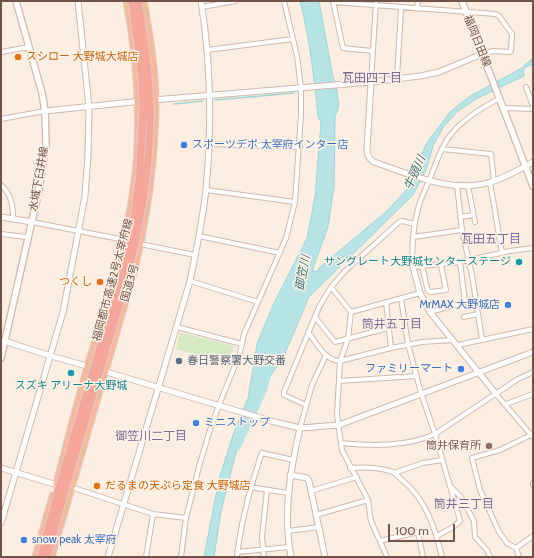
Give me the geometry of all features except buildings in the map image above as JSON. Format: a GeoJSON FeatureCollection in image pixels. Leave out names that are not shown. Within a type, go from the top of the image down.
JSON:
{"type":"FeatureCollection","features":[{"type":"Feature","properties":{"kind":"highway","name":"国道3号"},"geometry":{"type":"LineString","coordinates":[[36,557],[88,367],[117,274],[133,197],[137,163],[138,102],[134,48],[127,1]]}},
{"type":"Feature","properties":{"kind":"highway","name":"福岡都市高速2号太宰府線"},"geometry":{"type":"LineString","coordinates":[[41,557],[64,469],[121,276],[136,206],[140,170],[143,110],[142,76],[132,1]]}},
{"type":"Feature","properties":{"kind":"highway","name":"福岡都市高速2号太宰府線"},"geometry":{"type":"LineString","coordinates":[[47,557],[127,278],[136,242],[144,194],[147,170],[150,110],[148,73],[138,1]]}},
{"type":"Feature","properties":{"kind":"highway","name":"国道3号"},"geometry":{"type":"LineString","coordinates":[[51,557],[132,277],[140,244],[152,162],[156,100],[150,45],[143,1]]}},
{"type":"Feature","properties":{"kind":"main road","name":"水城下臼井線"},"geometry":{"type":"LineString","coordinates":[[1,358],[27,237],[32,222],[45,157],[46,128],[42,93],[16,1]]}},
{"type":"Feature","properties":{"kind":"main road","name":"福岡日田線"},"geometry":{"type":"LineString","coordinates":[[462,1],[500,98]]}},
{"type":"Feature","properties":{"kind":"main road"},"geometry":{"type":"LineString","coordinates":[[500,98],[533,186]]}},
{"type":"Feature","properties":{"kind":"street"},"geometry":{"type":"LineString","coordinates":[[1,523],[17,472],[66,297],[86,196],[89,107],[78,1]]}},
{"type":"Feature","properties":{"kind":"street"},"geometry":{"type":"LineString","coordinates":[[108,557],[190,281],[199,236],[206,190],[210,96],[208,50],[201,1]]}},
{"type":"Feature","properties":{"kind":"street"},"geometry":{"type":"LineString","coordinates":[[202,7],[236,1]]}},
{"type":"Feature","properties":{"kind":"street"},"geometry":{"type":"LineString","coordinates":[[181,557],[186,518],[200,463],[219,405],[240,353],[244,334],[286,238],[295,202],[300,147],[301,88],[297,56],[284,1]]}},
{"type":"Feature","properties":{"kind":"street"},"geometry":{"type":"LineString","coordinates":[[1,118],[45,111],[371,82],[420,76],[439,72],[493,50],[510,52],[512,50],[512,34],[496,14],[401,8],[376,3],[333,1],[343,48],[372,51]]}},
{"type":"Feature","properties":{"kind":"street"},"geometry":{"type":"LineString","coordinates":[[418,1],[418,9]]}},
{"type":"Feature","properties":{"kind":"street"},"geometry":{"type":"LineString","coordinates":[[376,3],[367,155],[370,160],[428,180],[468,186],[492,182],[533,162]]}},
{"type":"Feature","properties":{"kind":"street"},"geometry":{"type":"LineString","coordinates":[[397,79],[401,8]]}},
{"type":"Feature","properties":{"kind":"street"},"geometry":{"type":"LineString","coordinates":[[208,50],[293,39]]}},
{"type":"Feature","properties":{"kind":"street"},"geometry":{"type":"LineString","coordinates":[[1,52],[29,47]]}},
{"type":"Feature","properties":{"kind":"street"},"geometry":{"type":"LineString","coordinates":[[526,87],[533,106]]}},
{"type":"Feature","properties":{"kind":"street"},"geometry":{"type":"LineString","coordinates":[[500,98],[473,114],[461,124],[452,133],[442,149],[423,193],[413,237],[412,253],[413,267],[420,293],[430,312],[496,394],[533,435],[500,450],[472,458],[480,490],[499,532],[507,543],[516,548],[519,557]]}},
{"type":"Feature","properties":{"kind":"street"},"geometry":{"type":"LineString","coordinates":[[504,108],[533,109]]}},
{"type":"Feature","properties":{"kind":"street"},"geometry":{"type":"LineString","coordinates":[[209,144],[300,147]]}},
{"type":"Feature","properties":{"kind":"street"},"geometry":{"type":"LineString","coordinates":[[442,149],[492,154],[492,182],[502,253]]}},
{"type":"Feature","properties":{"kind":"street"},"geometry":{"type":"LineString","coordinates":[[1,185],[9,196],[13,206],[13,218]]}},
{"type":"Feature","properties":{"kind":"street"},"geometry":{"type":"LineString","coordinates":[[457,185],[462,230],[476,299],[482,339]]}},
{"type":"Feature","properties":{"kind":"street"},"geometry":{"type":"LineString","coordinates":[[468,186],[475,222]]}},
{"type":"Feature","properties":{"kind":"street"},"geometry":{"type":"LineString","coordinates":[[206,190],[295,202]]}},
{"type":"Feature","properties":{"kind":"street"},"geometry":{"type":"LineString","coordinates":[[460,217],[473,215]]}},
{"type":"Feature","properties":{"kind":"street"},"geometry":{"type":"LineString","coordinates":[[1,217],[13,218],[125,240]]}},
{"type":"Feature","properties":{"kind":"street"},"geometry":{"type":"LineString","coordinates":[[306,404],[284,394],[308,332],[324,298],[331,287],[345,271],[399,222],[402,220],[416,224]]}},
{"type":"Feature","properties":{"kind":"street"},"geometry":{"type":"LineString","coordinates":[[413,237],[462,230]]}},
{"type":"Feature","properties":{"kind":"street"},"geometry":{"type":"LineString","coordinates":[[1,234],[27,237]]}},
{"type":"Feature","properties":{"kind":"street"},"geometry":{"type":"LineString","coordinates":[[199,236],[280,253]]}},
{"type":"Feature","properties":{"kind":"street"},"geometry":{"type":"LineString","coordinates":[[140,244],[195,255]]}},
{"type":"Feature","properties":{"kind":"street"},"geometry":{"type":"LineString","coordinates":[[413,267],[468,261],[533,248]]}},
{"type":"Feature","properties":{"kind":"street"},"geometry":{"type":"LineString","coordinates":[[460,262],[465,302]]}},
{"type":"Feature","properties":{"kind":"street"},"geometry":{"type":"LineString","coordinates":[[422,266],[428,291],[431,292],[446,290],[442,264]]}},
{"type":"Feature","properties":{"kind":"street"},"geometry":{"type":"LineString","coordinates":[[190,281],[258,302]]}},
{"type":"Feature","properties":{"kind":"street"},"geometry":{"type":"LineString","coordinates":[[331,287],[351,312],[348,339],[340,361],[337,415],[342,450],[350,468],[357,477],[368,500],[371,521],[387,557]]}},
{"type":"Feature","properties":{"kind":"street"},"geometry":{"type":"LineString","coordinates":[[351,312],[420,293]]}},
{"type":"Feature","properties":{"kind":"street"},"geometry":{"type":"LineString","coordinates":[[401,298],[408,344],[416,376],[435,434],[460,521],[453,527],[437,536]]}},
{"type":"Feature","properties":{"kind":"street"},"geometry":{"type":"LineString","coordinates":[[430,312],[476,299]]}},
{"type":"Feature","properties":{"kind":"street"},"geometry":{"type":"LineString","coordinates":[[386,302],[391,348]]}},
{"type":"Feature","properties":{"kind":"street"},"geometry":{"type":"LineString","coordinates":[[464,317],[478,314]]}},
{"type":"Feature","properties":{"kind":"street"},"geometry":{"type":"LineString","coordinates":[[315,317],[335,342],[388,328]]}},
{"type":"Feature","properties":{"kind":"street"},"geometry":{"type":"LineString","coordinates":[[176,327],[242,344]]}},
{"type":"Feature","properties":{"kind":"street"},"geometry":{"type":"LineString","coordinates":[[458,345],[533,329]]}},
{"type":"Feature","properties":{"kind":"street"},"geometry":{"type":"LineString","coordinates":[[308,332],[330,359],[340,361],[408,344],[453,340]]}},
{"type":"Feature","properties":{"kind":"street"},"geometry":{"type":"LineString","coordinates":[[4,342],[271,421],[300,428],[339,425],[533,352]]}},
{"type":"Feature","properties":{"kind":"street"},"geometry":{"type":"LineString","coordinates":[[291,557],[288,531],[288,494],[290,475],[306,404],[312,385],[326,355]]}},
{"type":"Feature","properties":{"kind":"street"},"geometry":{"type":"LineString","coordinates":[[341,443],[370,445],[390,444],[426,438],[435,434],[518,379],[533,372]]}},
{"type":"Feature","properties":{"kind":"street"},"geometry":{"type":"LineString","coordinates":[[339,381],[416,376]]}},
{"type":"Feature","properties":{"kind":"street"},"geometry":{"type":"LineString","coordinates":[[506,404],[533,394]]}},
{"type":"Feature","properties":{"kind":"street"},"geometry":{"type":"LineString","coordinates":[[237,557],[242,523],[250,487],[262,453],[293,460]]}},
{"type":"Feature","properties":{"kind":"street"},"geometry":{"type":"LineString","coordinates":[[394,473],[423,462],[442,460]]}},
{"type":"Feature","properties":{"kind":"street"},"geometry":{"type":"LineString","coordinates":[[1,468],[56,485]]}},
{"type":"Feature","properties":{"kind":"street"},"geometry":{"type":"LineString","coordinates":[[350,468],[373,468],[394,473],[413,488],[426,507],[437,536],[442,557]]}},
{"type":"Feature","properties":{"kind":"street"},"geometry":{"type":"LineString","coordinates":[[290,475],[307,478],[309,481],[325,557]]}},
{"type":"Feature","properties":{"kind":"street"},"geometry":{"type":"LineString","coordinates":[[311,491],[357,477]]}},
{"type":"Feature","properties":{"kind":"street"},"geometry":{"type":"LineString","coordinates":[[71,486],[153,514],[186,518]]}},
{"type":"Feature","properties":{"kind":"street"},"geometry":{"type":"LineString","coordinates":[[450,486],[461,497],[474,521],[475,537],[487,550],[490,557]]}},
{"type":"Feature","properties":{"kind":"street"},"geometry":{"type":"LineString","coordinates":[[250,487],[288,494]]}},
{"type":"Feature","properties":{"kind":"street"},"geometry":{"type":"LineString","coordinates":[[264,557],[262,537],[267,490]]}},
{"type":"Feature","properties":{"kind":"street"},"geometry":{"type":"LineString","coordinates":[[316,516],[368,500]]}},
{"type":"Feature","properties":{"kind":"street"},"geometry":{"type":"LineString","coordinates":[[146,557],[153,514]]}},
{"type":"Feature","properties":{"kind":"street"},"geometry":{"type":"LineString","coordinates":[[288,531],[319,527]]}},
{"type":"Feature","properties":{"kind":"street"},"geometry":{"type":"LineString","coordinates":[[380,541],[418,532],[423,557]]}},
{"type":"Feature","properties":{"kind":"street"},"geometry":{"type":"LineString","coordinates":[[516,548],[533,536]]}},
{"type":"Feature","properties":{"kind":"street"},"geometry":{"type":"LineString","coordinates":[[237,552],[289,547]]}},
{"type":"Feature","properties":{"kind":"green space"},"geometry":{"type":"Polygon","coordinates":[[[180,332],[234,346],[229,365],[176,349],[180,332]]]}},
{"type":"Feature","properties":{"kind":"water","name":"牛頸川"},"geometry":{"type":"Polygon","coordinates":[[[300,1],[319,1],[339,106],[335,117],[334,187],[328,227],[312,271],[318,271],[319,268],[388,210],[408,188],[426,144],[450,112],[470,96],[520,69],[533,58],[533,64],[524,68],[524,76],[476,99],[458,111],[444,126],[433,146],[426,170],[413,195],[309,297],[283,358],[259,392],[245,424],[221,511],[214,557],[204,557],[219,479],[233,435],[248,398],[257,344],[273,305],[307,238],[315,196],[321,122],[318,117],[309,44],[300,1]]]}},
{"type":"Feature","properties":{"kind":"waterway"},"geometry":{"type":"LineString","coordinates":[[215,100],[294,93]]}},
{"type":"Feature","properties":{"kind":"waterway"},"geometry":{"type":"LineString","coordinates":[[174,104],[203,101]]}},
{"type":"Feature","properties":{"kind":"waterway","name":"御笠川"},"geometry":{"type":"LineString","coordinates":[[237,446],[263,390],[268,372]]}},
{"type":"Feature","properties":{"kind":"place","name":"スシロー 大野城大城店"},"geometry":{"type":"Point","coordinates":[18,57]}},
{"type":"Feature","properties":{"kind":"place","name":"スポーツデポ 太宰府インター店"},"geometry":{"type":"Point","coordinates":[184,145]}},
{"type":"Feature","properties":{"kind":"place","name":"サングレート大野城センターステージ"},"geometry":{"type":"Point","coordinates":[519,262]}},
{"type":"Feature","properties":{"kind":"place","name":"つくし"},"geometry":{"type":"Point","coordinates":[100,282]}},
{"type":"Feature","properties":{"kind":"place","name":"MrMAX 大野城店"},"geometry":{"type":"Point","coordinates":[508,305]}},
{"type":"Feature","properties":{"kind":"place","name":"春日警察署大野交番"},"geometry":{"type":"Point","coordinates":[179,361]}},
{"type":"Feature","properties":{"kind":"place","name":"ファミリーマート"},"geometry":{"type":"Point","coordinates":[461,369]}},
{"type":"Feature","properties":{"kind":"place","name":"スズキ アリーナ大野城"},"geometry":{"type":"Point","coordinates":[71,373]}},
{"type":"Feature","properties":{"kind":"place","name":"ミニストップ"},"geometry":{"type":"Point","coordinates":[196,423]}},
{"type":"Feature","properties":{"kind":"place","name":"筒井保育所"},"geometry":{"type":"Point","coordinates":[489,446]}},
{"type":"Feature","properties":{"kind":"place","name":"だるまの天ぷら定食 大野城店"},"geometry":{"type":"Point","coordinates":[97,486]}},
{"type":"Feature","properties":{"kind":"place","name":"snow peak 太宰府"},"geometry":{"type":"Point","coordinates":[24,540]}},
{"type":"Feature","properties":{"kind":"district","name":"瓦田四丁目"},"geometry":{"type":"Point","coordinates":[372,78]}},
{"type":"Feature","properties":{"kind":"district","name":"瓦田五丁目"},"geometry":{"type":"Point","coordinates":[491,239]}},
{"type":"Feature","properties":{"kind":"district","name":"筒井五丁目"},"geometry":{"type":"Point","coordinates":[392,324]}},
{"type":"Feature","properties":{"kind":"district","name":"御笠川二丁目"},"geometry":{"type":"Point","coordinates":[151,436]}},
{"type":"Feature","properties":{"kind":"district","name":"筒井三丁目"},"geometry":{"type":"Point","coordinates":[464,504]}}]}
